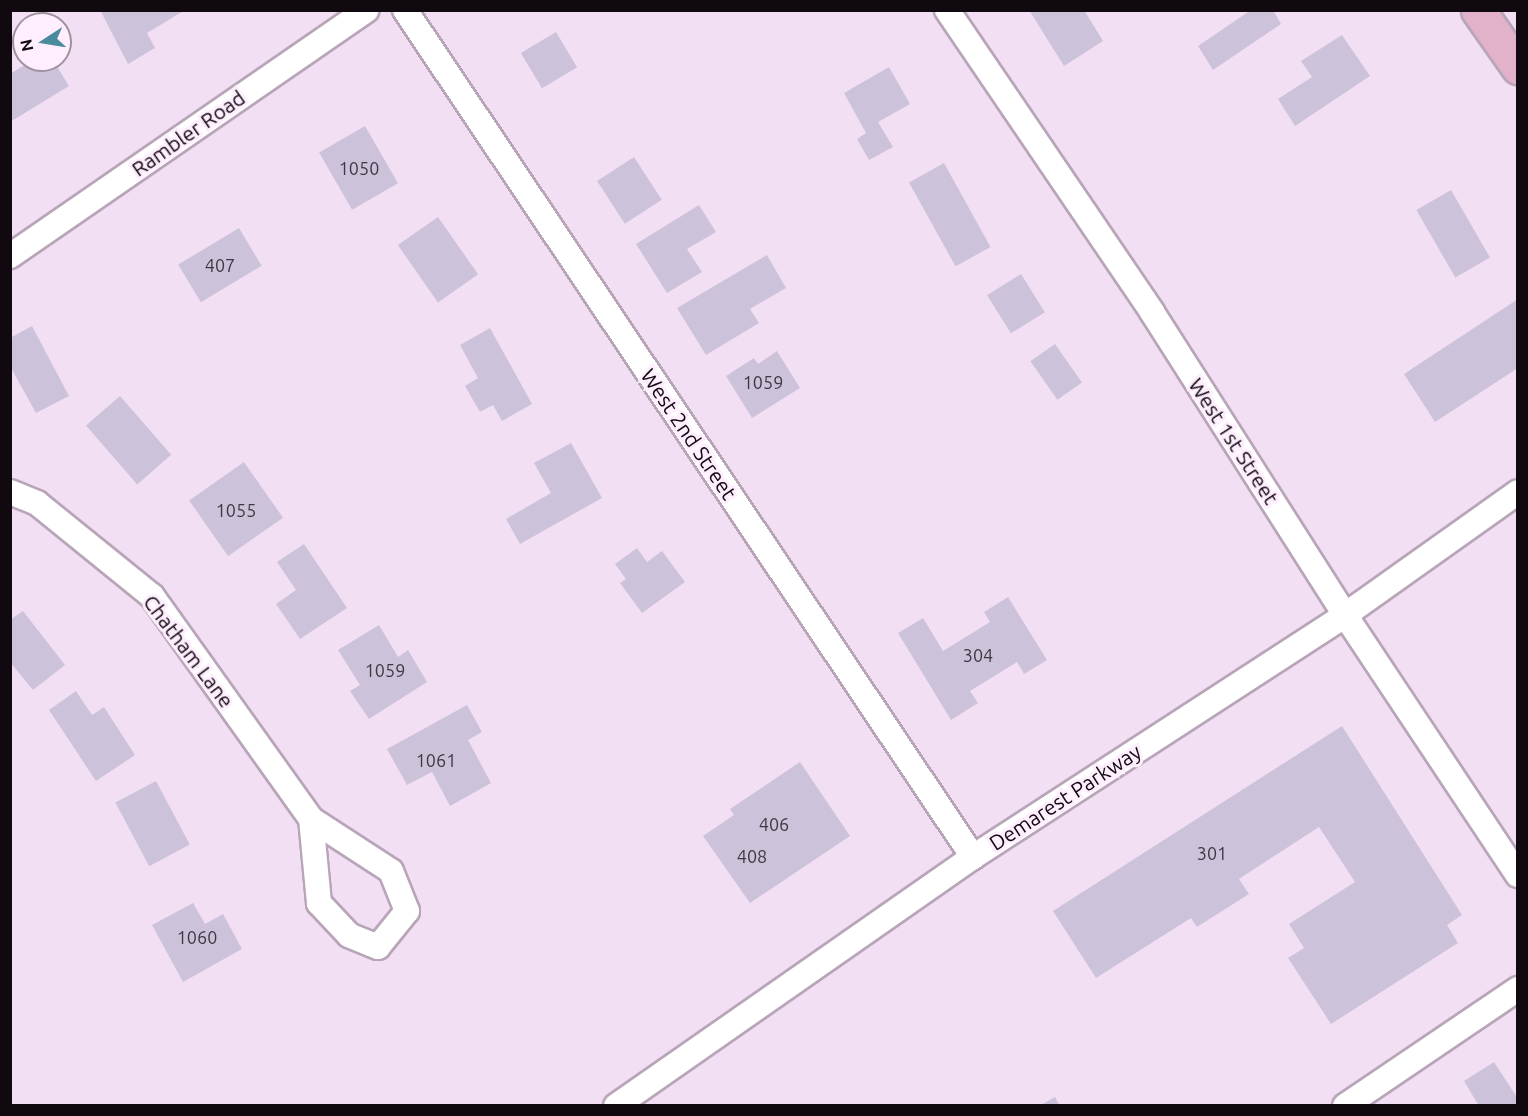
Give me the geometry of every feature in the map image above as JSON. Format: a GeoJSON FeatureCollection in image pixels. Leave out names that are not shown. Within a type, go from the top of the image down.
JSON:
{"type":"FeatureCollection","features":[{"type":"Feature","properties":{"kind":"main road"},"geometry":{"type":"LineString","coordinates":[[1478,10],[1518,67]]}},
{"type":"Feature","properties":{"kind":"street","name":"Rambler Road"},"geometry":{"type":"LineString","coordinates":[[10,256],[366,10]]}},
{"type":"Feature","properties":{"kind":"street","name":"West 2nd Street"},"geometry":{"type":"LineString","coordinates":[[405,10],[973,857]]}},
{"type":"Feature","properties":{"kind":"street","name":"West 1st Street"},"geometry":{"type":"LineString","coordinates":[[947,10],[1152,312],[1345,615],[1518,875]]}},
{"type":"Feature","properties":{"kind":"street","name":"Chatham Lane"},"geometry":{"type":"LineString","coordinates":[[10,492],[37,503],[152,596],[311,819],[391,871],[407,911],[378,948],[349,935],[320,903],[311,819]]}},
{"type":"Feature","properties":{"kind":"street","name":"Demarest Parkway"},"geometry":{"type":"LineString","coordinates":[[616,1106],[973,857],[1345,615],[1518,492]]}},
{"type":"Feature","properties":{"kind":"street"},"geometry":{"type":"LineString","coordinates":[[1345,1105],[1518,989]]}},
{"type":"Feature","properties":{"kind":"building"},"geometry":{"type":"Polygon","coordinates":[[[100,10],[185,10],[147,33],[155,48],[128,64],[100,10]]]}},
{"type":"Feature","properties":{"kind":"building"},"geometry":{"type":"Polygon","coordinates":[[[1029,10],[1084,10],[1103,41],[1064,66],[1029,10]]]}},
{"type":"Feature","properties":{"kind":"building"},"geometry":{"type":"Polygon","coordinates":[[[1251,10],[1273,10],[1281,24],[1213,70],[1198,46],[1251,10]]]}},
{"type":"Feature","properties":{"kind":"building"},"geometry":{"type":"Polygon","coordinates":[[[556,32],[577,67],[542,88],[521,53],[556,32]]]}},
{"type":"Feature","properties":{"kind":"building"},"geometry":{"type":"Polygon","coordinates":[[[1342,35],[1370,76],[1295,126],[1278,99],[1312,77],[1301,61],[1342,35]]]}},
{"type":"Feature","properties":{"kind":"building"},"geometry":{"type":"Polygon","coordinates":[[[889,67],[910,104],[878,122],[893,147],[869,160],[857,139],[866,133],[844,93],[889,67]]]}},
{"type":"Feature","properties":{"kind":"building"},"geometry":{"type":"Polygon","coordinates":[[[13,72],[60,72],[69,86],[10,122],[10,74],[13,72]]]}},
{"type":"Feature","properties":{"kind":"building"},"geometry":{"type":"Polygon","coordinates":[[[365,126],[398,183],[352,210],[319,152],[365,126]]]}},
{"type":"Feature","properties":{"kind":"building"},"geometry":{"type":"Polygon","coordinates":[[[634,157],[662,200],[625,224],[597,181],[634,157]]]}},
{"type":"Feature","properties":{"kind":"building"},"geometry":{"type":"Polygon","coordinates":[[[944,163],[991,247],[956,266],[909,182],[944,163]]]}},
{"type":"Feature","properties":{"kind":"building"},"geometry":{"type":"Polygon","coordinates":[[[1451,190],[1490,258],[1455,278],[1416,210],[1451,190]]]}},
{"type":"Feature","properties":{"kind":"building"},"geometry":{"type":"Polygon","coordinates":[[[699,205],[716,232],[687,249],[702,272],[667,293],[636,244],[699,205]]]}},
{"type":"Feature","properties":{"kind":"building"},"geometry":{"type":"Polygon","coordinates":[[[438,217],[478,274],[438,302],[398,245],[438,217]]]}},
{"type":"Feature","properties":{"kind":"building"},"geometry":{"type":"Polygon","coordinates":[[[239,228],[262,266],[201,302],[178,265],[239,228]]]}},
{"type":"Feature","properties":{"kind":"building"},"geometry":{"type":"Polygon","coordinates":[[[767,255],[786,288],[750,309],[759,323],[706,355],[677,308],[767,255]]]}},
{"type":"Feature","properties":{"kind":"building"},"geometry":{"type":"Polygon","coordinates":[[[1021,274],[1045,312],[1011,333],[987,295],[1021,274]]]}},
{"type":"Feature","properties":{"kind":"building"},"geometry":{"type":"Polygon","coordinates":[[[1518,299],[1518,368],[1435,422],[1404,374],[1518,299]]]}},
{"type":"Feature","properties":{"kind":"building"},"geometry":{"type":"Polygon","coordinates":[[[32,326],[69,396],[36,413],[10,366],[10,338],[32,326]]]}},
{"type":"Feature","properties":{"kind":"building"},"geometry":{"type":"Polygon","coordinates":[[[490,328],[532,404],[502,421],[493,405],[480,412],[465,386],[478,378],[460,345],[490,328]]]}},
{"type":"Feature","properties":{"kind":"building"},"geometry":{"type":"Polygon","coordinates":[[[1055,344],[1082,383],[1057,400],[1030,361],[1055,344]]]}},
{"type":"Feature","properties":{"kind":"building"},"geometry":{"type":"Polygon","coordinates":[[[777,351],[800,388],[752,418],[726,376],[754,358],[758,364],[777,351]]]}},
{"type":"Feature","properties":{"kind":"building"},"geometry":{"type":"Polygon","coordinates":[[[120,396],[171,455],[137,484],[86,426],[120,396]]]}},
{"type":"Feature","properties":{"kind":"building"},"geometry":{"type":"Polygon","coordinates":[[[571,443],[602,498],[520,544],[506,519],[551,493],[534,463],[571,443]]]}},
{"type":"Feature","properties":{"kind":"building"},"geometry":{"type":"Polygon","coordinates":[[[244,462],[283,518],[228,556],[189,500],[244,462]]]}},
{"type":"Feature","properties":{"kind":"building"},"geometry":{"type":"Polygon","coordinates":[[[304,544],[347,608],[300,639],[276,604],[296,590],[277,562],[304,544]]]}},
{"type":"Feature","properties":{"kind":"building"},"geometry":{"type":"Polygon","coordinates":[[[637,548],[647,562],[662,551],[685,582],[642,613],[620,583],[626,579],[615,564],[637,548]]]}},
{"type":"Feature","properties":{"kind":"building"},"geometry":{"type":"Polygon","coordinates":[[[1008,597],[1047,660],[1024,674],[1017,662],[970,691],[978,703],[951,720],[898,633],[923,618],[943,651],[990,622],[984,612],[1008,597]]]}},
{"type":"Feature","properties":{"kind":"building"},"geometry":{"type":"Polygon","coordinates":[[[23,611],[65,665],[33,690],[10,662],[10,620],[23,611]]]}},
{"type":"Feature","properties":{"kind":"building"},"geometry":{"type":"Polygon","coordinates":[[[379,625],[398,657],[408,650],[427,682],[369,719],[350,691],[360,685],[338,650],[379,625]]]}},
{"type":"Feature","properties":{"kind":"building"},"geometry":{"type":"Polygon","coordinates":[[[76,691],[92,715],[104,707],[135,755],[96,781],[49,710],[76,691]]]}},
{"type":"Feature","properties":{"kind":"building"},"geometry":{"type":"Polygon","coordinates":[[[467,705],[482,732],[468,740],[491,783],[450,806],[432,772],[407,785],[387,749],[467,705]]]}},
{"type":"Feature","properties":{"kind":"building"},"geometry":{"type":"Polygon","coordinates":[[[1342,726],[1462,915],[1447,925],[1458,943],[1331,1024],[1288,958],[1304,948],[1289,924],[1355,882],[1319,827],[1239,879],[1249,894],[1197,927],[1191,918],[1096,978],[1053,911],[1342,726]]]}},
{"type":"Feature","properties":{"kind":"building"},"geometry":{"type":"Polygon","coordinates":[[[800,762],[850,836],[750,903],[703,836],[734,815],[730,809],[800,762]]]}},
{"type":"Feature","properties":{"kind":"building"},"geometry":{"type":"Polygon","coordinates":[[[156,781],[190,845],[149,866],[115,803],[156,781]]]}},
{"type":"Feature","properties":{"kind":"building"},"geometry":{"type":"Polygon","coordinates":[[[193,903],[205,924],[223,914],[242,949],[183,982],[152,925],[193,903]]]}},
{"type":"Feature","properties":{"kind":"building"},"geometry":{"type":"Polygon","coordinates":[[[1494,1062],[1518,1099],[1518,1106],[1479,1106],[1464,1081],[1494,1062]]]}},
{"type":"Feature","properties":{"kind":"building"},"geometry":{"type":"Polygon","coordinates":[[[1055,1097],[1060,1106],[1039,1106],[1055,1097]]]}}]}
